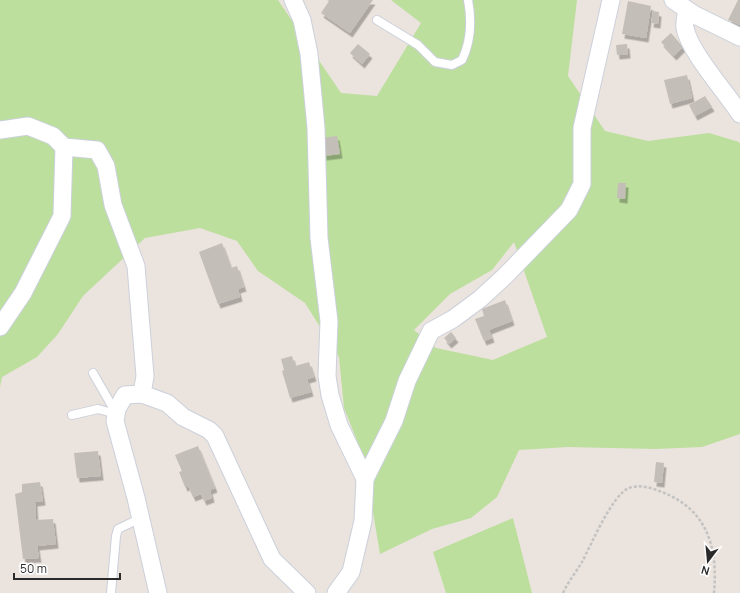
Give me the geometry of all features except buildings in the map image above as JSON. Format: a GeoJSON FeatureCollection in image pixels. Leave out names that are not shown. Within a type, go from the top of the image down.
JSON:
{"type":"FeatureCollection","features":[{"type":"Feature","properties":{"kind":"street"},"geometry":{"type":"LineString","coordinates":[[293,0],[302,20],[309,54],[316,128],[319,238],[329,322],[327,376],[330,395],[339,425],[365,479]]}},
{"type":"Feature","properties":{"kind":"street"},"geometry":{"type":"LineString","coordinates":[[336,593],[351,572],[364,521],[365,479],[394,422],[407,381],[431,331],[453,319],[480,299],[569,210],[582,184],[582,128],[611,0]]}},
{"type":"Feature","properties":{"kind":"street"},"geometry":{"type":"LineString","coordinates":[[673,0],[687,10],[740,37]]}},
{"type":"Feature","properties":{"kind":"street"},"geometry":{"type":"LineString","coordinates":[[687,10],[684,26],[686,34],[710,72],[740,114]]}},
{"type":"Feature","properties":{"kind":"street"},"geometry":{"type":"LineString","coordinates":[[0,130],[28,126],[53,136],[64,147],[97,150],[106,166],[113,205],[136,266],[145,376],[142,394]]}},
{"type":"Feature","properties":{"kind":"street"},"geometry":{"type":"LineString","coordinates":[[0,327],[23,293],[62,216],[64,147]]}},
{"type":"Feature","properties":{"kind":"street"},"geometry":{"type":"LineString","coordinates":[[158,593],[141,518],[115,421],[116,414],[125,395],[142,394],[167,403],[183,417],[209,430],[215,436],[272,560],[307,593]]}},
{"type":"Feature","properties":{"kind":"lane"},"geometry":{"type":"LineString","coordinates":[[377,20],[418,45],[435,62],[452,64],[462,60],[468,48],[471,22],[468,0]]}},
{"type":"Feature","properties":{"kind":"lane"},"geometry":{"type":"LineString","coordinates":[[93,373],[116,414]]}},
{"type":"Feature","properties":{"kind":"lane"},"geometry":{"type":"LineString","coordinates":[[72,414],[98,409],[116,414]]}},
{"type":"Feature","properties":{"kind":"lane"},"geometry":{"type":"LineString","coordinates":[[111,593],[118,528],[141,518]]}},
{"type":"Feature","properties":{"kind":"path"},"geometry":{"type":"LineString","coordinates":[[563,593],[615,502],[628,489],[638,487],[649,487],[674,496],[692,511],[705,527],[713,546],[716,570],[714,593]]}},
{"type":"Feature","properties":{"kind":"green space"},"geometry":{"type":"Polygon","coordinates":[[[0,0],[278,0],[341,93],[377,96],[421,23],[391,0],[577,0],[568,76],[605,131],[648,141],[709,133],[739,142],[740,144],[740,434],[702,447],[655,449],[568,447],[519,450],[497,497],[471,518],[432,529],[380,554],[364,458],[344,408],[339,357],[305,303],[258,271],[237,241],[200,228],[145,238],[83,296],[58,334],[37,357],[2,377],[0,387],[0,0]],[[514,242],[492,270],[450,294],[414,330],[436,348],[493,360],[547,337],[514,242]]]}},
{"type":"Feature","properties":{"kind":"green space"},"geometry":{"type":"Polygon","coordinates":[[[513,518],[532,593],[446,593],[433,552],[513,518]]]}}]}
